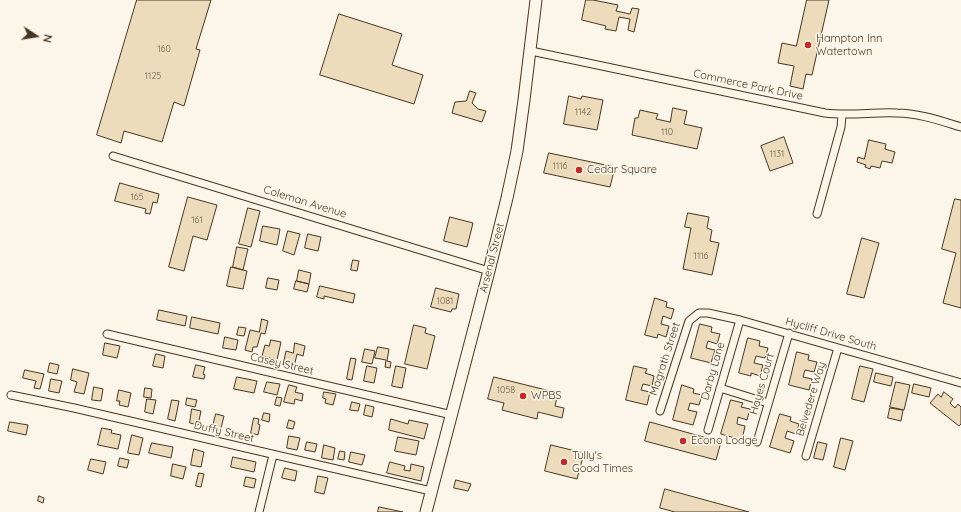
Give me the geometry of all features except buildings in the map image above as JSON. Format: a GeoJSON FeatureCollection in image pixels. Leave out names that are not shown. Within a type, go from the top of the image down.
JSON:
{"type":"FeatureCollection","features":[{"type":"Feature","properties":{"kind":"highway","name":"Arsenal Street"},"geometry":{"type":"LineString","coordinates":[[426,512],[490,271],[507,198],[516,151],[531,51],[536,0]]}},
{"type":"Feature","properties":{"kind":"street","name":"Commerce Park Drive"},"geometry":{"type":"LineString","coordinates":[[531,51],[768,101],[842,115],[898,113],[928,118],[961,127]]}},
{"type":"Feature","properties":{"kind":"street"},"geometry":{"type":"LineString","coordinates":[[817,214],[841,127],[842,115]]}},
{"type":"Feature","properties":{"kind":"street","name":"Coleman Avenue"},"geometry":{"type":"LineString","coordinates":[[113,156],[490,271]]}},
{"type":"Feature","properties":{"kind":"street","name":"Hycliff Drive South"},"geometry":{"type":"LineString","coordinates":[[695,315],[699,313],[708,313],[740,320],[961,383]]}},
{"type":"Feature","properties":{"kind":"street","name":"Magrath Street"},"geometry":{"type":"LineString","coordinates":[[660,411],[689,320],[695,315]]}},
{"type":"Feature","properties":{"kind":"street","name":"Darby Lane"},"geometry":{"type":"LineString","coordinates":[[708,430],[740,320]]}},
{"type":"Feature","properties":{"kind":"street","name":"Hayes Court"},"geometry":{"type":"LineString","coordinates":[[757,442],[789,333]]}},
{"type":"Feature","properties":{"kind":"street","name":"Casey Street"},"geometry":{"type":"LineString","coordinates":[[107,334],[452,415]]}},
{"type":"Feature","properties":{"kind":"street","name":"Belvedere Way"},"geometry":{"type":"LineString","coordinates":[[806,456],[838,348]]}},
{"type":"Feature","properties":{"kind":"street"},"geometry":{"type":"LineString","coordinates":[[720,388],[768,403]]}},
{"type":"Feature","properties":{"kind":"street","name":"Duffy Street"},"geometry":{"type":"LineString","coordinates":[[11,395],[74,408],[431,491]]}},
{"type":"Feature","properties":{"kind":"street"},"geometry":{"type":"LineString","coordinates":[[259,512],[273,455]]}},
{"type":"Feature","properties":{"kind":"place","name":"Hampton Inn Watertown"},"geometry":{"type":"Point","coordinates":[808,45]}},
{"type":"Feature","properties":{"kind":"place","name":"Cedar Square"},"geometry":{"type":"Point","coordinates":[579,170]}},
{"type":"Feature","properties":{"kind":"place","name":"WPBS"},"geometry":{"type":"Point","coordinates":[523,396]}},
{"type":"Feature","properties":{"kind":"place","name":"Econo Lodge"},"geometry":{"type":"Point","coordinates":[683,441]}},
{"type":"Feature","properties":{"kind":"place","name":"Tully's Good Times"},"geometry":{"type":"Point","coordinates":[564,462]}}]}
